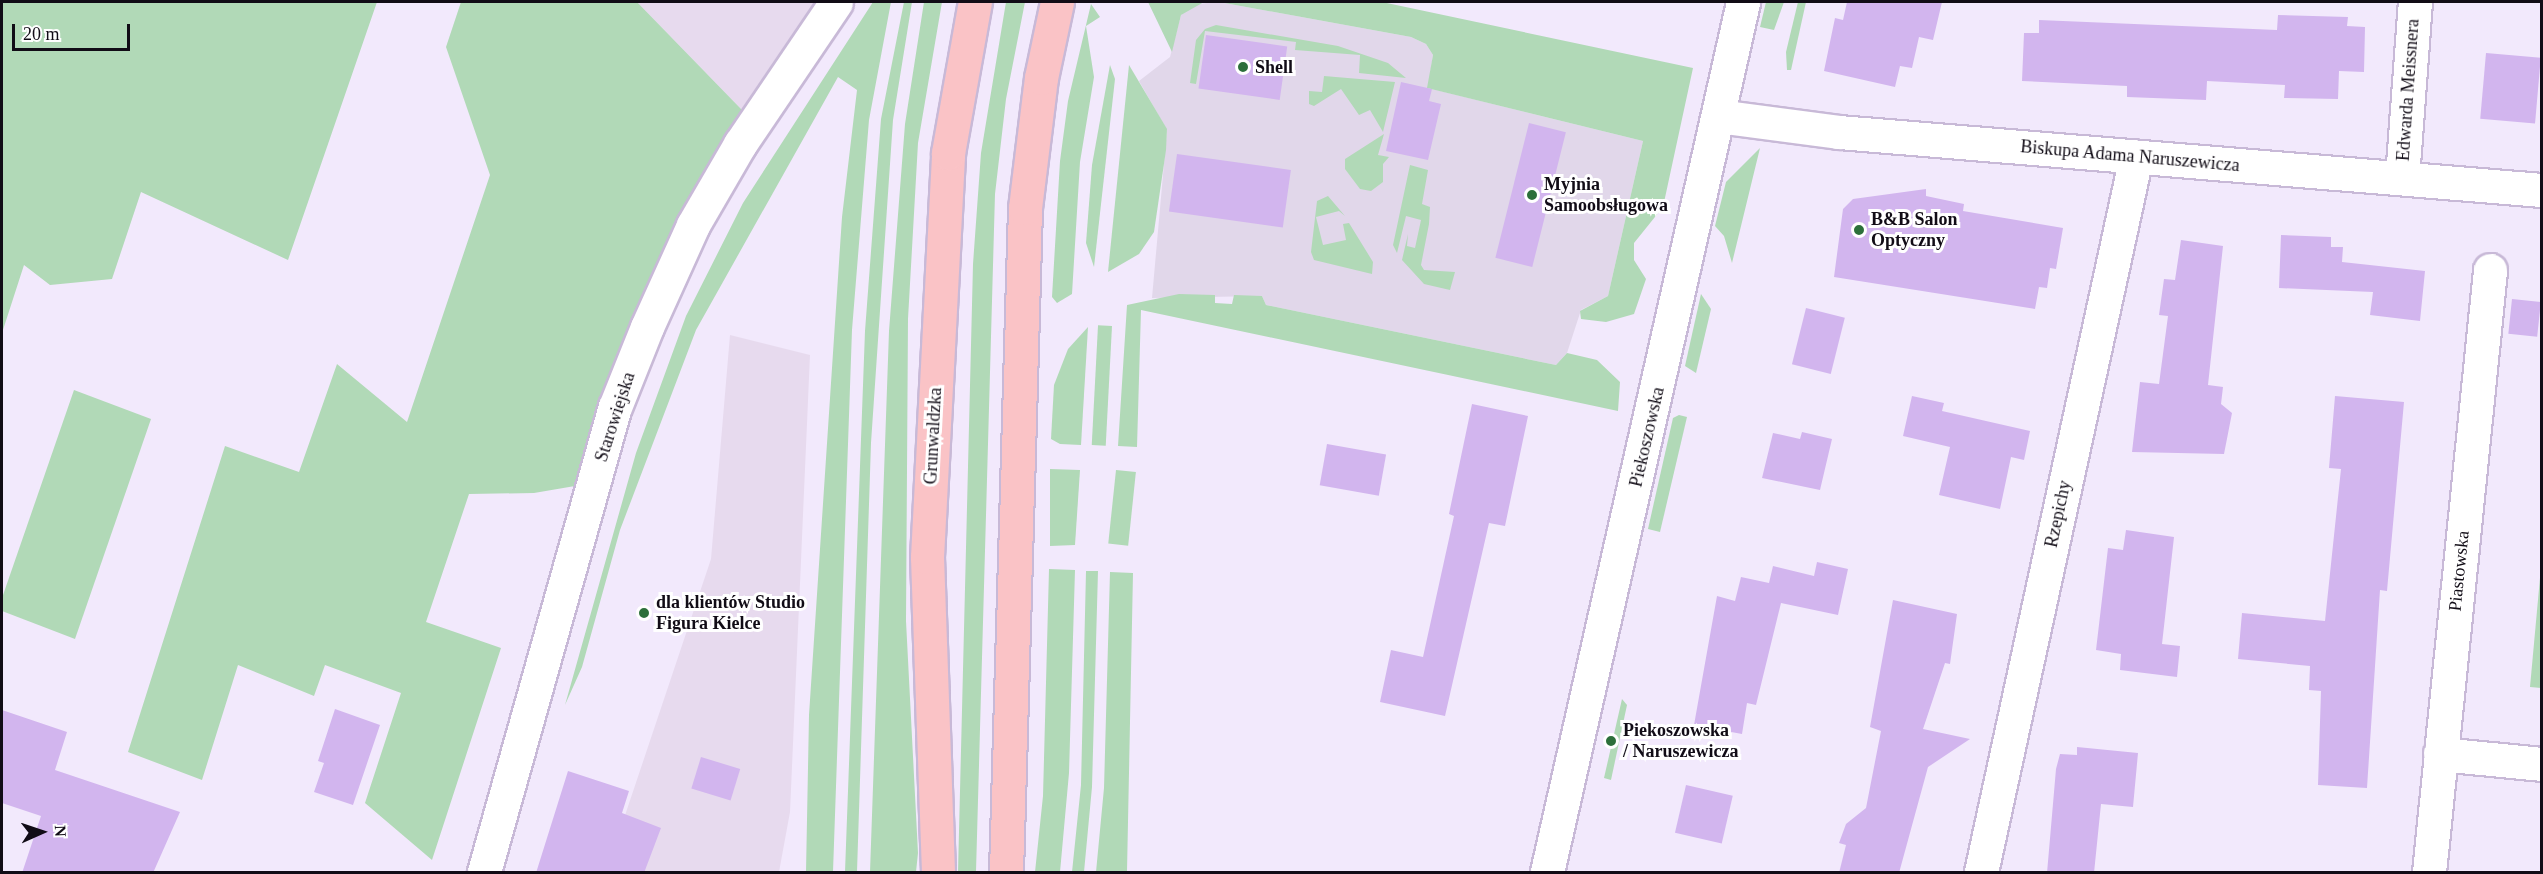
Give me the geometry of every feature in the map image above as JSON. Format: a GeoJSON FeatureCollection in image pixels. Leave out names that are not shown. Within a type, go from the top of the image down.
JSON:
{"type":"FeatureCollection","features":[{"type":"Feature","properties":{"kind":"main road","name":"Grunwaldzka"},"geometry":{"type":"LineString","coordinates":[[938,873],[927,557],[948,153],[975,2]]}},
{"type":"Feature","properties":{"kind":"main road"},"geometry":{"type":"LineString","coordinates":[[1006,873],[1025,208],[1041,78],[1057,2]]}},
{"type":"Feature","properties":{"kind":"street","name":"Starowiejska"},"geometry":{"type":"LineString","coordinates":[[484,873],[615,407],[647,327],[693,225],[740,144],[836,2]]}},
{"type":"Feature","properties":{"kind":"street","name":"Piekoszowska"},"geometry":{"type":"LineString","coordinates":[[1547,873],[1743,2]]}},
{"type":"Feature","properties":{"kind":"street","name":"Edwarda Meissnera"},"geometry":{"type":"LineString","coordinates":[[2402,178],[2415,2]]}},
{"type":"Feature","properties":{"kind":"street","name":"Biskupa Adama Naruszewicza"},"geometry":{"type":"LineString","coordinates":[[1718,116],[1839,132],[2541,190]]}},
{"type":"Feature","properties":{"kind":"street","name":"Rzepichy"},"geometry":{"type":"LineString","coordinates":[[1981,873],[2136,157]]}},
{"type":"Feature","properties":{"kind":"street","name":"Piastowska"},"geometry":{"type":"LineString","coordinates":[[2429,873],[2490,270]]}},
{"type":"Feature","properties":{"kind":"street"},"geometry":{"type":"LineString","coordinates":[[2440,754],[2541,764]]}},
{"type":"Feature","properties":{"kind":"shaded area"},"geometry":{"type":"Polygon","coordinates":[[[637,2],[816,2],[742,110],[637,2]]]}},
{"type":"Feature","properties":{"kind":"shaded area"},"geometry":{"type":"Polygon","coordinates":[[[1219,2],[1411,37],[1426,44],[1433,55],[1428,88],[1643,141],[1608,296],[1581,310],[1567,353],[1556,365],[1266,305],[1262,296],[1152,298],[1167,130],[1139,81],[1170,57],[1181,15],[1195,4],[1219,2]]]}},
{"type":"Feature","properties":{"kind":"shaded area"},"geometry":{"type":"Polygon","coordinates":[[[730,335],[810,355],[790,812],[779,872],[606,872],[711,559],[730,335]]]}},
{"type":"Feature","properties":{"kind":"green space"},"geometry":{"type":"Polygon","coordinates":[[[2,2],[377,2],[288,260],[141,192],[112,279],[50,285],[24,265],[2,333],[2,2]]]}},
{"type":"Feature","properties":{"kind":"green space"},"geometry":{"type":"Polygon","coordinates":[[[461,2],[637,2],[742,110],[690,197],[645,288],[609,377],[575,486],[534,493],[469,494],[426,622],[501,648],[432,860],[365,803],[401,693],[325,665],[314,696],[238,665],[202,780],[128,752],[225,446],[299,472],[337,364],[407,422],[490,175],[446,47],[461,2]]]}},
{"type":"Feature","properties":{"kind":"green space"},"geometry":{"type":"Polygon","coordinates":[[[873,2],[891,2],[869,120],[852,330],[833,872],[806,872],[809,715],[842,217],[857,90],[838,77],[696,330],[620,530],[582,667],[565,705],[636,453],[686,316],[743,203],[873,2]]]}},
{"type":"Feature","properties":{"kind":"green space"},"geometry":{"type":"Polygon","coordinates":[[[904,2],[912,2],[893,120],[871,443],[857,872],[845,872],[865,331],[881,119],[904,2]]]}},
{"type":"Feature","properties":{"kind":"green space"},"geometry":{"type":"Polygon","coordinates":[[[924,2],[942,2],[918,143],[908,319],[906,621],[918,853],[916,872],[870,872],[889,331],[905,124],[924,2]]]}},
{"type":"Feature","properties":{"kind":"green space"},"geometry":{"type":"Polygon","coordinates":[[[1006,2],[1025,2],[1006,99],[995,194],[976,872],[958,872],[973,264],[981,153],[1006,2]]]}},
{"type":"Feature","properties":{"kind":"green space"},"geometry":{"type":"Polygon","coordinates":[[[1148,2],[1204,2],[1181,15],[1172,52],[1148,2]]]}},
{"type":"Feature","properties":{"kind":"green space"},"geometry":{"type":"Polygon","coordinates":[[[1219,2],[1382,2],[1693,68],[1663,207],[1634,243],[1634,260],[1646,279],[1634,314],[1606,322],[1581,319],[1580,311],[1608,296],[1643,141],[1427,88],[1433,55],[1426,44],[1411,37],[1219,2]]]}},
{"type":"Feature","properties":{"kind":"green space"},"geometry":{"type":"Polygon","coordinates":[[[1766,2],[1784,2],[1774,30],[1760,27],[1766,2]]]}},
{"type":"Feature","properties":{"kind":"green space"},"geometry":{"type":"Polygon","coordinates":[[[1798,2],[1806,2],[1791,70],[1787,70],[1786,52],[1798,2]]]}},
{"type":"Feature","properties":{"kind":"green space"},"geometry":{"type":"Polygon","coordinates":[[[1091,4],[1100,17],[1086,26],[1094,77],[1080,162],[1072,294],[1057,303],[1052,297],[1060,161],[1068,101],[1091,4]]]}},
{"type":"Feature","properties":{"kind":"green space"},"geometry":{"type":"Polygon","coordinates":[[[1216,25],[1338,46],[1388,63],[1406,78],[1359,73],[1360,55],[1295,50],[1296,42],[1205,31],[1196,84],[1190,83],[1196,40],[1205,29],[1216,25]]]}},
{"type":"Feature","properties":{"kind":"green space"},"geometry":{"type":"Polygon","coordinates":[[[1110,65],[1115,79],[1094,267],[1086,243],[1092,165],[1110,65]]]}},
{"type":"Feature","properties":{"kind":"green space"},"geometry":{"type":"Polygon","coordinates":[[[1129,65],[1167,129],[1166,150],[1154,232],[1139,254],[1108,272],[1129,65]]]}},
{"type":"Feature","properties":{"kind":"green space"},"geometry":{"type":"Polygon","coordinates":[[[1324,76],[1395,82],[1383,132],[1370,110],[1359,115],[1341,89],[1314,106],[1309,104],[1309,91],[1322,92],[1324,76]]]}},
{"type":"Feature","properties":{"kind":"green space"},"geometry":{"type":"Polygon","coordinates":[[[1384,134],[1378,155],[1389,157],[1383,164],[1383,182],[1371,191],[1360,189],[1345,169],[1345,159],[1384,134]]]}},
{"type":"Feature","properties":{"kind":"green space"},"geometry":{"type":"Polygon","coordinates":[[[1760,148],[1732,263],[1724,236],[1715,226],[1726,182],[1760,148]]]}},
{"type":"Feature","properties":{"kind":"green space"},"geometry":{"type":"Polygon","coordinates":[[[1410,165],[1428,170],[1422,204],[1430,207],[1429,224],[1421,265],[1424,270],[1455,272],[1450,290],[1424,284],[1402,260],[1408,234],[1407,246],[1415,248],[1421,220],[1406,216],[1397,253],[1393,245],[1410,165]]]}},
{"type":"Feature","properties":{"kind":"green space"},"geometry":{"type":"Polygon","coordinates":[[[1328,196],[1345,216],[1339,211],[1316,217],[1323,245],[1346,240],[1343,224],[1349,223],[1373,262],[1372,274],[1314,260],[1311,252],[1317,201],[1328,196]]]}},
{"type":"Feature","properties":{"kind":"green space"},"geometry":{"type":"Polygon","coordinates":[[[1179,294],[1215,295],[1215,303],[1232,304],[1234,295],[1262,296],[1266,305],[1556,365],[1567,353],[1597,360],[1620,382],[1618,411],[1141,310],[1137,447],[1118,446],[1127,305],[1179,294]]]}},
{"type":"Feature","properties":{"kind":"green space"},"geometry":{"type":"Polygon","coordinates":[[[1701,294],[1711,309],[1696,373],[1685,366],[1701,294]]]}},
{"type":"Feature","properties":{"kind":"green space"},"geometry":{"type":"Polygon","coordinates":[[[1098,325],[1112,326],[1106,446],[1092,445],[1098,325]]]}},
{"type":"Feature","properties":{"kind":"green space"},"geometry":{"type":"Polygon","coordinates":[[[1088,327],[1081,445],[1060,444],[1051,439],[1054,385],[1068,349],[1088,327]]]}},
{"type":"Feature","properties":{"kind":"green space"},"geometry":{"type":"Polygon","coordinates":[[[74,390],[151,419],[75,639],[2,611],[2,598],[74,390]]]}},
{"type":"Feature","properties":{"kind":"green space"},"geometry":{"type":"Polygon","coordinates":[[[1679,415],[1687,417],[1660,532],[1648,529],[1673,418],[1679,415]]]}},
{"type":"Feature","properties":{"kind":"green space"},"geometry":{"type":"Polygon","coordinates":[[[1050,469],[1080,470],[1075,545],[1050,546],[1050,469]]]}},
{"type":"Feature","properties":{"kind":"green space"},"geometry":{"type":"Polygon","coordinates":[[[1116,470],[1136,472],[1128,546],[1108,544],[1116,470]]]}},
{"type":"Feature","properties":{"kind":"green space"},"geometry":{"type":"Polygon","coordinates":[[[2541,567],[2541,688],[2530,687],[2541,567]]]}},
{"type":"Feature","properties":{"kind":"green space"},"geometry":{"type":"Polygon","coordinates":[[[1049,569],[1075,570],[1069,773],[1060,872],[1035,872],[1043,796],[1049,569]]]}},
{"type":"Feature","properties":{"kind":"green space"},"geometry":{"type":"Polygon","coordinates":[[[1086,571],[1098,571],[1092,787],[1084,872],[1072,872],[1081,785],[1086,571]]]}},
{"type":"Feature","properties":{"kind":"green space"},"geometry":{"type":"Polygon","coordinates":[[[1110,572],[1133,573],[1127,872],[1096,872],[1104,788],[1110,572]]]}},
{"type":"Feature","properties":{"kind":"green space"},"geometry":{"type":"Polygon","coordinates":[[[1622,699],[1627,705],[1611,780],[1604,778],[1622,699]]]}},
{"type":"Feature","properties":{"kind":"building"},"geometry":{"type":"Polygon","coordinates":[[[1847,2],[1942,2],[1933,40],[1919,37],[1912,68],[1900,66],[1895,87],[1824,71],[1835,18],[1843,20],[1847,2]]]}},
{"type":"Feature","properties":{"kind":"building"},"geometry":{"type":"Polygon","coordinates":[[[2278,15],[2348,17],[2347,26],[2365,27],[2364,72],[2339,71],[2338,99],[2284,98],[2285,85],[2207,81],[2206,100],[2127,97],[2127,86],[2022,81],[2024,33],[2039,33],[2039,20],[2277,30],[2278,15]]]}},
{"type":"Feature","properties":{"kind":"building","name":"Shell"},"geometry":{"type":"Polygon","coordinates":[[[1206,35],[1287,46],[1280,100],[1198,88],[1206,35]]]}},
{"type":"Feature","properties":{"kind":"building"},"geometry":{"type":"Polygon","coordinates":[[[2486,53],[2541,58],[2535,124],[2480,119],[2486,53]]]}},
{"type":"Feature","properties":{"kind":"building"},"geometry":{"type":"Polygon","coordinates":[[[1401,82],[1432,89],[1429,101],[1441,104],[1428,160],[1386,151],[1401,82]]]}},
{"type":"Feature","properties":{"kind":"building","name":"Myjnia Samoobsługowa"},"geometry":{"type":"Polygon","coordinates":[[[1529,123],[1566,132],[1532,267],[1495,258],[1529,123]]]}},
{"type":"Feature","properties":{"kind":"building"},"geometry":{"type":"Polygon","coordinates":[[[1177,154],[1291,170],[1283,227],[1169,211],[1177,154]]]}},
{"type":"Feature","properties":{"kind":"building"},"geometry":{"type":"Polygon","coordinates":[[[1926,189],[1926,196],[1964,204],[1963,211],[2063,228],[2056,269],[2050,268],[2047,288],[2039,287],[2035,309],[1834,277],[1843,209],[1853,199],[1926,189]]]}},
{"type":"Feature","properties":{"kind":"building"},"geometry":{"type":"Polygon","coordinates":[[[2281,235],[2331,237],[2331,247],[2343,247],[2342,262],[2425,271],[2420,321],[2370,315],[2373,292],[2279,288],[2281,235]]]}},
{"type":"Feature","properties":{"kind":"building"},"geometry":{"type":"Polygon","coordinates":[[[2181,240],[2223,246],[2208,385],[2223,387],[2221,404],[2232,413],[2224,454],[2132,452],[2140,382],[2159,384],[2168,316],[2159,315],[2164,279],[2175,280],[2181,240]]]}},
{"type":"Feature","properties":{"kind":"building"},"geometry":{"type":"Polygon","coordinates":[[[2512,299],[2541,302],[2537,337],[2508,334],[2512,299]]]}},
{"type":"Feature","properties":{"kind":"building"},"geometry":{"type":"Polygon","coordinates":[[[1806,308],[1845,318],[1831,374],[1792,364],[1806,308]]]}},
{"type":"Feature","properties":{"kind":"building"},"geometry":{"type":"Polygon","coordinates":[[[1912,396],[1944,403],[1942,411],[2030,431],[2024,460],[2011,457],[2000,509],[1939,495],[1950,447],[1903,436],[1912,396]]]}},
{"type":"Feature","properties":{"kind":"building"},"geometry":{"type":"Polygon","coordinates":[[[2335,396],[2404,402],[2387,591],[2380,590],[2367,788],[2318,785],[2321,691],[2309,690],[2310,666],[2238,659],[2242,613],[2325,621],[2341,469],[2329,468],[2335,396]]]}},
{"type":"Feature","properties":{"kind":"building"},"geometry":{"type":"Polygon","coordinates":[[[1472,404],[1528,416],[1505,526],[1489,523],[1445,716],[1380,702],[1391,650],[1423,657],[1454,516],[1449,514],[1472,404]]]}},
{"type":"Feature","properties":{"kind":"building"},"geometry":{"type":"Polygon","coordinates":[[[1802,432],[1832,439],[1820,490],[1762,478],[1773,433],[1800,439],[1802,432]]]}},
{"type":"Feature","properties":{"kind":"building"},"geometry":{"type":"Polygon","coordinates":[[[1327,444],[1386,454],[1379,496],[1320,485],[1327,444]]]}},
{"type":"Feature","properties":{"kind":"building"},"geometry":{"type":"Polygon","coordinates":[[[2126,530],[2174,537],[2162,644],[2180,646],[2177,677],[2120,670],[2121,654],[2096,650],[2108,548],[2123,550],[2126,530]]]}},
{"type":"Feature","properties":{"kind":"building"},"geometry":{"type":"Polygon","coordinates":[[[1817,562],[1848,569],[1838,615],[1781,603],[1756,705],[1747,703],[1742,734],[1694,725],[1717,596],[1735,601],[1741,577],[1769,583],[1773,566],[1814,576],[1817,562]]]}},
{"type":"Feature","properties":{"kind":"building"},"geometry":{"type":"Polygon","coordinates":[[[1893,600],[1957,614],[1950,664],[1945,663],[1923,729],[1970,739],[1928,767],[1899,873],[1839,873],[1846,845],[1839,843],[1846,824],[1866,808],[1881,731],[1870,727],[1893,600]]]}},
{"type":"Feature","properties":{"kind":"building"},"geometry":{"type":"Polygon","coordinates":[[[335,709],[380,725],[353,805],[314,792],[324,763],[318,761],[335,709]]]}},
{"type":"Feature","properties":{"kind":"building"},"geometry":{"type":"Polygon","coordinates":[[[2,710],[67,732],[55,770],[180,812],[153,873],[22,873],[41,816],[2,803],[2,710]]]}},
{"type":"Feature","properties":{"kind":"building"},"geometry":{"type":"Polygon","coordinates":[[[2077,747],[2138,753],[2133,807],[2101,804],[2094,873],[2047,873],[2056,769],[2060,754],[2077,755],[2077,747]]]}},
{"type":"Feature","properties":{"kind":"building"},"geometry":{"type":"Polygon","coordinates":[[[701,757],[740,769],[731,801],[691,789],[701,757]]]}},
{"type":"Feature","properties":{"kind":"building"},"geometry":{"type":"Polygon","coordinates":[[[568,771],[629,791],[622,813],[661,828],[644,873],[536,873],[568,771]]]}},
{"type":"Feature","properties":{"kind":"building"},"geometry":{"type":"Polygon","coordinates":[[[1686,785],[1733,796],[1722,844],[1675,833],[1686,785]]]}},
{"type":"Feature","properties":{"kind":"place","name":"Shell"},"geometry":{"type":"Point","coordinates":[1243,67]}},
{"type":"Feature","properties":{"kind":"place","name":"Myjnia Samoobsługowa"},"geometry":{"type":"Point","coordinates":[1532,195]}},
{"type":"Feature","properties":{"kind":"place","name":"B&B Salon Optyczny"},"geometry":{"type":"Point","coordinates":[1859,230]}},
{"type":"Feature","properties":{"kind":"place","name":"dla klientów Studio Figura Kielce"},"geometry":{"type":"Point","coordinates":[644,613]}},
{"type":"Feature","properties":{"kind":"place","name":"Piekoszowska / Naruszewicza"},"geometry":{"type":"Point","coordinates":[1611,741]}}]}
